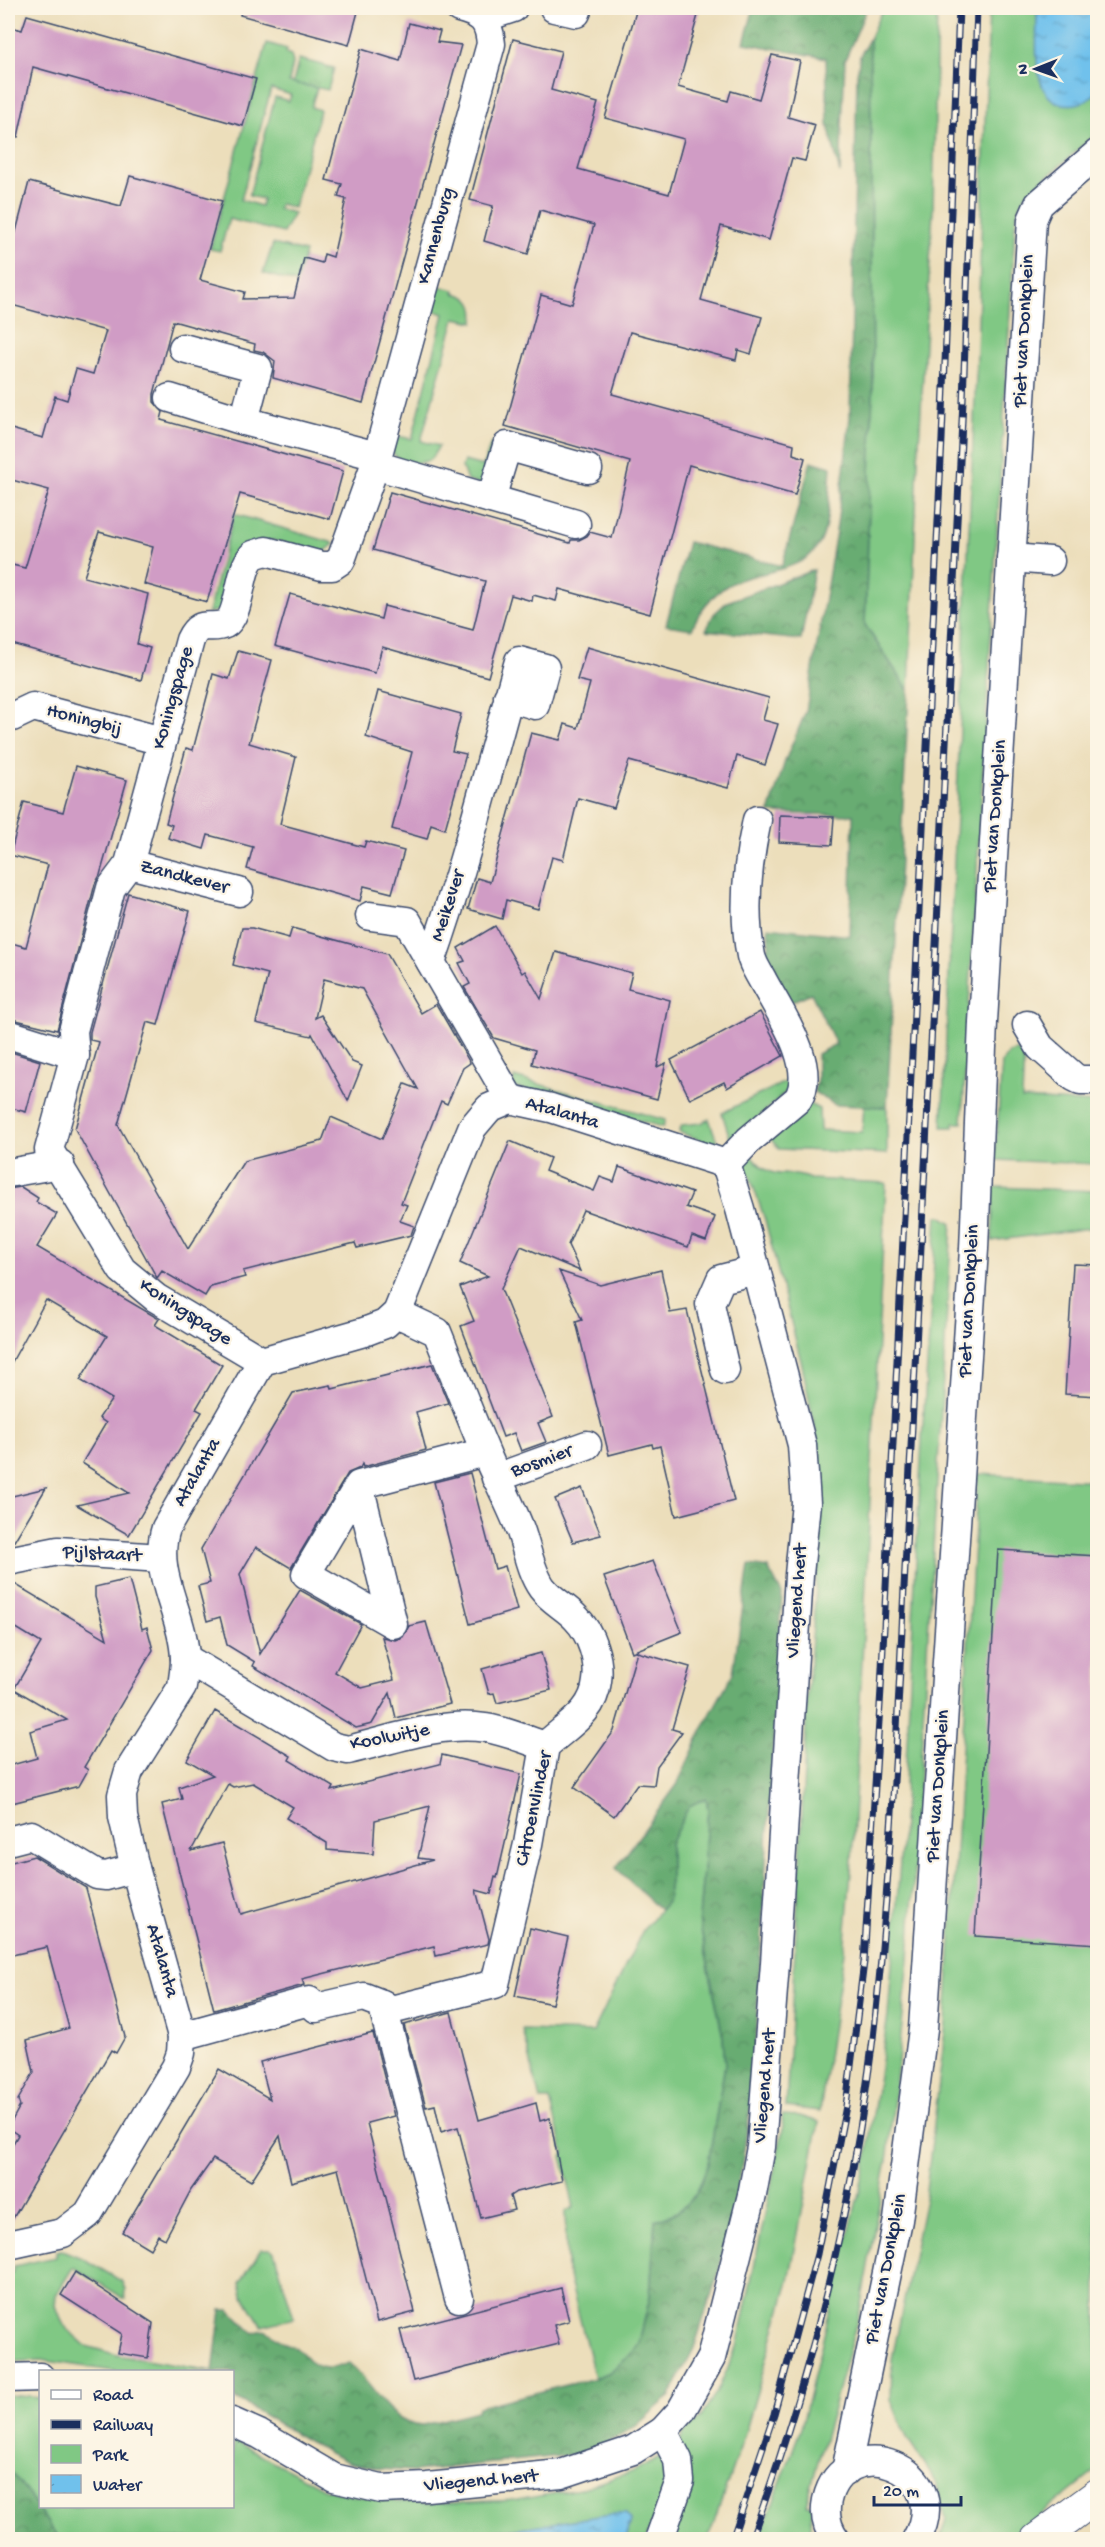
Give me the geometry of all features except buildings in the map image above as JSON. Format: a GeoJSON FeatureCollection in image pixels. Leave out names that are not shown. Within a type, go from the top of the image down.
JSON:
{"type":"FeatureCollection","features":[{"type":"Feature","properties":{"kind":"main road"},"geometry":{"type":"LineString","coordinates":[[1037,2540],[1093,2499]]}},
{"type":"Feature","properties":{"kind":"street","name":"Kannenburg"},"geometry":{"type":"LineString","coordinates":[[471,13],[513,8]]}},
{"type":"Feature","properties":{"kind":"street"},"geometry":{"type":"LineString","coordinates":[[554,8],[576,13],[578,8]]}},
{"type":"Feature","properties":{"kind":"street","name":"Kannenburg"},"geometry":{"type":"LineString","coordinates":[[376,460],[491,44],[490,30],[471,13]]}},
{"type":"Feature","properties":{"kind":"street","name":"Piet van Donkplein"},"geometry":{"type":"LineString","coordinates":[[836,2540],[827,2521],[826,2507],[829,2493],[846,2471],[898,2220],[923,2030],[975,1207],[1032,220],[1034,212],[1044,199],[1098,153]]}},
{"type":"Feature","properties":{"kind":"street"},"geometry":{"type":"LineString","coordinates":[[183,348],[258,368],[244,421]]}},
{"type":"Feature","properties":{"kind":"street"},"geometry":{"type":"LineString","coordinates":[[170,398],[376,460],[491,499],[576,524]]}},
{"type":"Feature","properties":{"kind":"street"},"geometry":{"type":"LineString","coordinates":[[491,499],[507,446],[588,469]]}},
{"type":"Feature","properties":{"kind":"street","name":"Koningspage"},"geometry":{"type":"LineString","coordinates":[[262,1361],[156,1298],[122,1270],[60,1164],[49,1150],[75,1054],[73,1031],[111,888],[129,864],[194,631],[201,626],[225,624],[233,616],[246,567],[253,555],[266,551],[322,566],[332,566],[341,560],[376,460]]}},
{"type":"Feature","properties":{"kind":"street"},"geometry":{"type":"LineString","coordinates":[[1011,558],[1050,561]]}},
{"type":"Feature","properties":{"kind":"street","name":"Meikever"},"geometry":{"type":"LineString","coordinates":[[508,697],[467,851],[431,962],[510,1099]]}},
{"type":"Feature","properties":{"kind":"street","name":"Honingbij"},"geometry":{"type":"LineString","coordinates":[[8,716],[12,717],[33,707],[162,741]]}},
{"type":"Feature","properties":{"kind":"street"},"geometry":{"type":"LineString","coordinates":[[726,1164],[749,1140],[798,1099],[804,1090],[805,1078],[801,1055],[752,959],[746,920],[747,872],[757,820]]}},
{"type":"Feature","properties":{"kind":"street","name":"Zandkever"},"geometry":{"type":"LineString","coordinates":[[129,864],[239,892]]}},
{"type":"Feature","properties":{"kind":"street"},"geometry":{"type":"LineString","coordinates":[[370,916],[407,921],[431,962]]}},
{"type":"Feature","properties":{"kind":"street"},"geometry":{"type":"LineString","coordinates":[[1027,1024],[1040,1047],[1074,1077],[1080,1080],[1098,1080]]}},
{"type":"Feature","properties":{"kind":"street"},"geometry":{"type":"LineString","coordinates":[[8,1034],[75,1054]]}},
{"type":"Feature","properties":{"kind":"street","name":"Atalanta"},"geometry":{"type":"LineString","coordinates":[[397,1313],[472,1128],[489,1108],[510,1099],[551,1108],[726,1164]]}},
{"type":"Feature","properties":{"kind":"street"},"geometry":{"type":"LineString","coordinates":[[8,1173],[60,1164]]}},
{"type":"Feature","properties":{"kind":"street","name":"Vliegend hert"},"geometry":{"type":"LineString","coordinates":[[234,2423],[259,2434],[334,2478],[381,2489],[427,2487],[561,2474],[633,2450],[663,2431],[681,2411],[711,2358],[752,2194],[766,2095],[796,1606],[806,1503],[802,1444],[726,1164]]}},
{"type":"Feature","properties":{"kind":"street"},"geometry":{"type":"LineString","coordinates":[[725,1370],[710,1304],[721,1279],[756,1270]]}},
{"type":"Feature","properties":{"kind":"street"},"geometry":{"type":"LineString","coordinates":[[262,1361],[364,1332],[385,1324],[397,1313]]}},
{"type":"Feature","properties":{"kind":"street","name":"Citroenvlinder"},"geometry":{"type":"LineString","coordinates":[[182,2036],[309,2001],[316,2008],[364,1997],[391,2010],[495,1984],[533,1824],[545,1746],[585,1712],[592,1700],[597,1682],[597,1662],[585,1631],[576,1617],[559,1605],[542,1587],[528,1556],[520,1528],[496,1478],[437,1332],[397,1313]]}},
{"type":"Feature","properties":{"kind":"street","name":"Atalanta"},"geometry":{"type":"LineString","coordinates":[[8,2245],[63,2233],[88,2214],[176,2067],[181,2053],[182,2036],[135,1868],[123,1817],[122,1795],[129,1771],[182,1687],[185,1658],[160,1558],[166,1528],[262,1361]]}},
{"type":"Feature","properties":{"kind":"street","name":"Bosmier"},"geometry":{"type":"LineString","coordinates":[[496,1478],[587,1445]]}},
{"type":"Feature","properties":{"kind":"street"},"geometry":{"type":"LineString","coordinates":[[359,1485],[485,1452]]}},
{"type":"Feature","properties":{"kind":"street","name":"Pijlstaart"},"geometry":{"type":"LineString","coordinates":[[8,1561],[58,1551],[160,1558]]}},
{"type":"Feature","properties":{"kind":"street","name":"Koolwitje"},"geometry":{"type":"LineString","coordinates":[[185,1658],[334,1747],[348,1750],[433,1729],[467,1727],[488,1728],[545,1746]]}},
{"type":"Feature","properties":{"kind":"street"},"geometry":{"type":"LineString","coordinates":[[8,1841],[31,1835],[97,1875],[106,1876],[135,1868]]}},
{"type":"Feature","properties":{"kind":"street"},"geometry":{"type":"LineString","coordinates":[[382,2004],[459,2298]]}},
{"type":"Feature","properties":{"kind":"street"},"geometry":{"type":"LineString","coordinates":[[8,2378],[39,2377]]}},
{"type":"Feature","properties":{"kind":"street"},"geometry":{"type":"LineString","coordinates":[[659,2540],[680,2481],[678,2460],[663,2431]]}},
{"type":"Feature","properties":{"kind":"street"},"geometry":{"type":"LineString","coordinates":[[846,2471],[858,2464],[872,2461],[899,2467],[911,2475],[924,2500],[925,2514],[916,2540]]}},
{"type":"Feature","properties":{"kind":"green space"},"geometry":{"type":"Polygon","coordinates":[[[754,8],[867,8],[845,60],[840,173],[828,125],[826,58],[744,43],[754,8]]]}},
{"type":"Feature","properties":{"kind":"green space"},"geometry":{"type":"Polygon","coordinates":[[[883,8],[937,8],[933,211],[918,460],[909,691],[865,625],[873,387],[870,37],[883,8]]]}},
{"type":"Feature","properties":{"kind":"green space"},"geometry":{"type":"Polygon","coordinates":[[[989,8],[1037,8],[1038,71],[1095,94],[1097,89],[1097,133],[1025,196],[1018,210],[1015,225],[962,1123],[954,1123],[954,1127],[942,1127],[977,353],[989,8]]]}},
{"type":"Feature","properties":{"kind":"green space"},"geometry":{"type":"Polygon","coordinates":[[[870,37],[873,387],[865,625],[909,691],[887,1107],[835,1105],[814,1092],[817,1080],[817,1054],[836,1044],[811,993],[782,1006],[759,950],[769,948],[768,927],[850,936],[853,815],[769,813],[785,761],[806,711],[837,525],[850,417],[857,74],[860,56],[870,37]]]}},
{"type":"Feature","properties":{"kind":"green space"},"geometry":{"type":"Polygon","coordinates":[[[267,43],[287,49],[286,53],[291,55],[293,63],[289,82],[317,88],[311,107],[320,110],[294,208],[280,204],[278,209],[294,213],[283,233],[229,219],[220,251],[210,249],[267,43]],[[271,89],[241,200],[261,206],[263,199],[249,196],[275,97],[289,101],[291,95],[271,89]]]}},
{"type":"Feature","properties":{"kind":"green space"},"geometry":{"type":"Polygon","coordinates":[[[299,59],[334,68],[328,90],[293,83],[299,59]]]}},
{"type":"Feature","properties":{"kind":"green space"},"geometry":{"type":"Polygon","coordinates":[[[273,244],[305,252],[296,283],[263,273],[273,244]]]}},
{"type":"Feature","properties":{"kind":"green space"},"geometry":{"type":"Polygon","coordinates":[[[434,285],[455,290],[454,293],[469,299],[475,311],[474,322],[455,318],[421,441],[439,446],[431,459],[409,462],[395,455],[392,448],[392,435],[412,439],[444,314],[427,308],[434,285]]]}},
{"type":"Feature","properties":{"kind":"green space"},"geometry":{"type":"Polygon","coordinates":[[[491,443],[499,445],[484,485],[467,481],[462,467],[464,461],[483,466],[491,443]]]}},
{"type":"Feature","properties":{"kind":"green space"},"geometry":{"type":"Polygon","coordinates":[[[811,461],[831,467],[827,519],[823,536],[817,547],[809,556],[788,567],[742,579],[718,592],[705,605],[692,629],[666,625],[688,542],[782,566],[811,461]]]}},
{"type":"Feature","properties":{"kind":"green space"},"geometry":{"type":"Polygon","coordinates":[[[234,514],[334,544],[323,553],[271,540],[225,609],[208,613],[234,514]]]}},
{"type":"Feature","properties":{"kind":"green space"},"geometry":{"type":"Polygon","coordinates":[[[814,570],[801,640],[706,630],[714,614],[727,602],[814,570]]]}},
{"type":"Feature","properties":{"kind":"green space"},"geometry":{"type":"Polygon","coordinates":[[[1024,1052],[1022,1099],[1097,1103],[1097,1164],[995,1160],[1002,1062],[1009,1053],[1024,1052]]]}},
{"type":"Feature","properties":{"kind":"green space"},"geometry":{"type":"Polygon","coordinates":[[[797,1076],[795,1084],[731,1142],[722,1113],[797,1076]]]}},
{"type":"Feature","properties":{"kind":"green space"},"geometry":{"type":"Polygon","coordinates":[[[514,1077],[665,1120],[663,1127],[513,1087],[514,1077]]]}},
{"type":"Feature","properties":{"kind":"green space"},"geometry":{"type":"Polygon","coordinates":[[[807,1103],[819,1109],[820,1130],[862,1132],[864,1106],[887,1107],[887,1154],[779,1149],[769,1137],[807,1103]]]}},
{"type":"Feature","properties":{"kind":"green space"},"geometry":{"type":"Polygon","coordinates":[[[709,1119],[719,1147],[679,1132],[682,1125],[701,1123],[709,1119]]]}},
{"type":"Feature","properties":{"kind":"green space"},"geometry":{"type":"Polygon","coordinates":[[[751,1155],[767,1170],[774,1173],[810,1179],[886,1183],[852,1860],[844,1952],[820,2111],[786,2107],[807,1700],[816,1589],[820,1470],[817,1438],[803,1369],[765,1220],[749,1174],[740,1176],[741,1165],[751,1155]]]}},
{"type":"Feature","properties":{"kind":"green space"},"geometry":{"type":"Polygon","coordinates":[[[994,1187],[1097,1191],[1097,1227],[992,1241],[994,1187]]]}},
{"type":"Feature","properties":{"kind":"green space"},"geometry":{"type":"Polygon","coordinates":[[[937,1216],[952,1223],[909,1960],[888,2154],[860,2310],[806,2505],[812,2506],[811,2529],[815,2539],[759,2540],[801,2428],[865,2168],[888,2015],[903,1824],[922,1439],[937,1216]]]}},
{"type":"Feature","properties":{"kind":"green space"},"geometry":{"type":"Polygon","coordinates":[[[978,1474],[1097,1481],[1097,2470],[1010,2539],[940,2539],[946,2519],[936,2482],[906,2436],[891,2400],[892,2359],[925,2199],[946,2023],[978,1474]]]}},
{"type":"Feature","properties":{"kind":"green space"},"geometry":{"type":"Polygon","coordinates":[[[749,1565],[768,1568],[782,1594],[755,2078],[739,2183],[719,2271],[694,2348],[670,2396],[636,2426],[589,2453],[414,2471],[380,2469],[350,2463],[234,2398],[234,2370],[213,2370],[221,2310],[230,2310],[249,2330],[255,2333],[267,2331],[283,2343],[296,2348],[317,2366],[332,2368],[349,2363],[390,2410],[411,2423],[423,2425],[477,2411],[478,2407],[595,2378],[608,2373],[631,2355],[639,2343],[650,2297],[655,2220],[678,2212],[696,2194],[708,2164],[725,2065],[723,2037],[699,1920],[708,1809],[706,1798],[689,1806],[670,1844],[670,1881],[667,1902],[660,1910],[616,1868],[677,1785],[706,1722],[733,1673],[749,1565]]]}},
{"type":"Feature","properties":{"kind":"green space"},"geometry":{"type":"Polygon","coordinates":[[[706,1797],[708,1809],[699,1920],[723,2037],[725,2065],[708,2164],[696,2194],[678,2212],[655,2220],[650,2297],[639,2343],[631,2355],[608,2373],[595,2378],[567,2269],[565,2212],[574,2207],[562,2156],[564,2153],[550,2100],[540,2100],[523,2030],[593,2032],[643,1930],[667,1902],[670,1881],[670,1844],[689,1806],[706,1797]]]}},
{"type":"Feature","properties":{"kind":"green space"},"geometry":{"type":"Polygon","coordinates":[[[782,2115],[800,2116],[819,2122],[789,2281],[746,2430],[708,2539],[663,2540],[680,2441],[685,2432],[700,2418],[716,2394],[737,2347],[783,2129],[782,2115]]]}},
{"type":"Feature","properties":{"kind":"green space"},"geometry":{"type":"Polygon","coordinates":[[[261,2249],[271,2249],[274,2252],[294,2318],[262,2326],[243,2295],[240,2283],[261,2249]]]}},
{"type":"Feature","properties":{"kind":"green space"},"geometry":{"type":"Polygon","coordinates":[[[62,2250],[84,2259],[123,2282],[126,2290],[125,2299],[73,2267],[56,2295],[55,2306],[67,2329],[86,2346],[121,2356],[206,2370],[107,2370],[41,2360],[8,2362],[8,2273],[14,2272],[14,2266],[56,2257],[56,2251],[62,2250]]]}},
{"type":"Feature","properties":{"kind":"green space"},"geometry":{"type":"Polygon","coordinates":[[[8,2395],[39,2398],[39,2508],[234,2508],[234,2441],[323,2488],[349,2495],[424,2504],[517,2500],[580,2489],[634,2471],[657,2458],[668,2457],[671,2471],[646,2539],[626,2539],[631,2520],[546,2525],[480,2534],[467,2539],[59,2539],[20,2483],[8,2470],[8,2395]]]}},
{"type":"Feature","properties":{"kind":"green space"},"geometry":{"type":"Polygon","coordinates":[[[8,2470],[20,2483],[59,2539],[8,2539],[8,2470]]]}},
{"type":"Feature","properties":{"kind":"water"},"geometry":{"type":"Polygon","coordinates":[[[1037,8],[1097,8],[1097,89],[1094,95],[1086,101],[1076,104],[1060,103],[1049,97],[1042,85],[1038,70],[1037,8]]]}},
{"type":"Feature","properties":{"kind":"water"},"geometry":{"type":"Polygon","coordinates":[[[612,2514],[626,2514],[631,2520],[626,2539],[467,2539],[474,2535],[612,2514]]]}},
{"type":"Feature","properties":{"kind":"railway"},"geometry":{"type":"LineString","coordinates":[[732,2540],[774,2414],[817,2254],[846,2106],[864,1962],[881,1689],[942,439],[959,8]]}},
{"type":"Feature","properties":{"kind":"railway"},"geometry":{"type":"LineString","coordinates":[[751,2540],[792,2418],[841,2230],[864,2102],[880,1966],[896,1749],[963,401],[977,8]]}}]}
